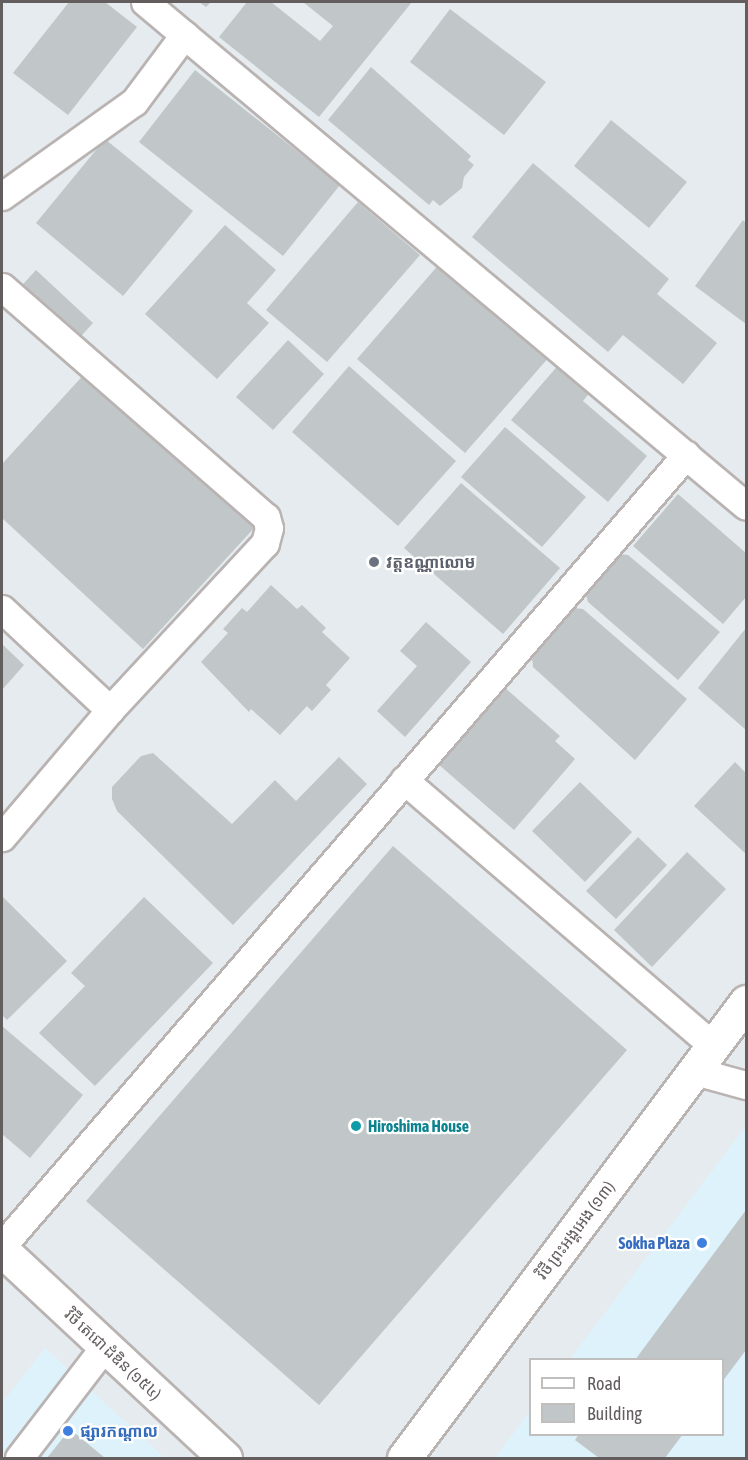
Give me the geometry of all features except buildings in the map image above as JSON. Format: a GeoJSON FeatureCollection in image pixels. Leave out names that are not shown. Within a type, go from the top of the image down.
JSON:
{"type":"FeatureCollection","features":[{"type":"Feature","properties":{"kind":"street","name":"វិថី ព្រះអង្គអេង (១៣)"},"geometry":{"type":"LineString","coordinates":[[404,1458],[747,1002]]}},
{"type":"Feature","properties":{"kind":"street","name":"វិថី តេជោ ដំឌិន (១៥៤)"},"geometry":{"type":"LineString","coordinates":[[2,1250],[225,1458]]}},
{"type":"Feature","properties":{"kind":"lane"},"geometry":{"type":"LineString","coordinates":[[144,2],[747,506]]}},
{"type":"Feature","properties":{"kind":"lane"},"geometry":{"type":"LineString","coordinates":[[2,196],[134,102],[184,35]]}},
{"type":"Feature","properties":{"kind":"lane"},"geometry":{"type":"LineString","coordinates":[[2,287],[266,517],[269,528],[265,543],[110,710],[2,837]]}},
{"type":"Feature","properties":{"kind":"lane"},"geometry":{"type":"LineString","coordinates":[[2,1246],[686,454]]}},
{"type":"Feature","properties":{"kind":"lane"},"geometry":{"type":"LineString","coordinates":[[2,609],[110,710]]}},
{"type":"Feature","properties":{"kind":"lane"},"geometry":{"type":"LineString","coordinates":[[404,780],[704,1059],[747,1085]]}},
{"type":"Feature","properties":{"kind":"lane"},"geometry":{"type":"LineString","coordinates":[[19,1458],[105,1346]]}},
{"type":"Feature","properties":{"kind":"shaded area","name":"Sokha Plaza"},"geometry":{"type":"Polygon","coordinates":[[[746,1126],[746,1458],[495,1458],[529,1412],[529,1436],[724,1436],[724,1358],[571,1358],[746,1126]]]}},
{"type":"Feature","properties":{"kind":"shaded area","name":"ផ្សារកណ្ដាល"},"geometry":{"type":"Polygon","coordinates":[[[45,1348],[165,1458],[2,1458],[2,1403],[45,1348]]]}},
{"type":"Feature","properties":{"kind":"place","name":"វត្តឧណ្ណាលោម"},"geometry":{"type":"Point","coordinates":[374,562]}},
{"type":"Feature","properties":{"kind":"place","name":"Hiroshima House"},"geometry":{"type":"Point","coordinates":[356,1126]}},
{"type":"Feature","properties":{"kind":"place","name":"Sokha Plaza"},"geometry":{"type":"Point","coordinates":[702,1243]}},
{"type":"Feature","properties":{"kind":"place","name":"ផ្សារកណ្ដាល"},"geometry":{"type":"Point","coordinates":[68,1431]}}]}
